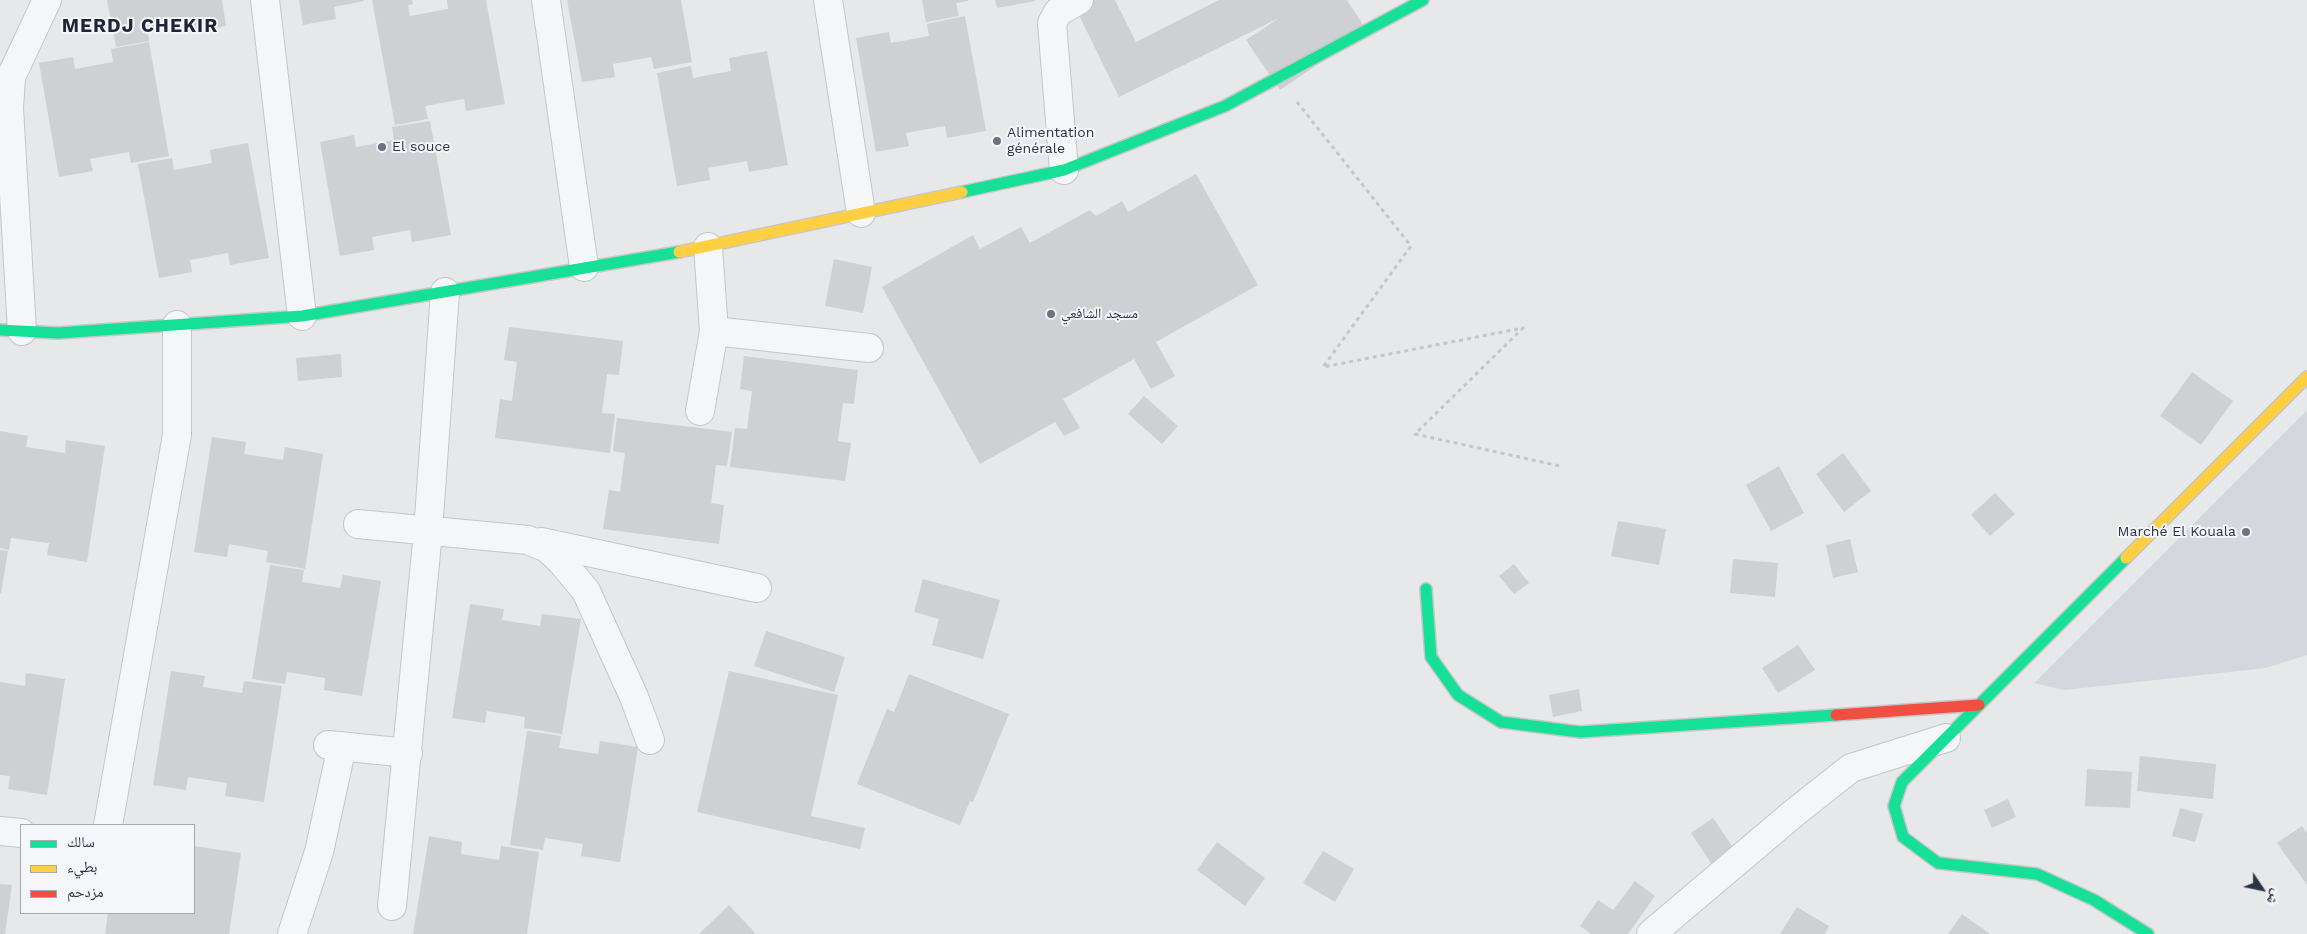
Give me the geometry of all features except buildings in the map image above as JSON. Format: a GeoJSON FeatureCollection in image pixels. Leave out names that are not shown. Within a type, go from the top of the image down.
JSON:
{"type":"FeatureCollection","features":[{"type":"Feature","properties":{"kind":"street"},"geometry":{"type":"LineString","coordinates":[[47,0],[12,77],[8,108],[11,330],[58,333],[302,316],[708,247],[1064,170],[1225,106],[1418,1]]}},
{"type":"Feature","properties":{"kind":"street"},"geometry":{"type":"LineString","coordinates":[[265,0],[302,316]]}},
{"type":"Feature","properties":{"kind":"street"},"geometry":{"type":"LineString","coordinates":[[546,0],[584,267]]}},
{"type":"Feature","properties":{"kind":"street"},"geometry":{"type":"LineString","coordinates":[[828,0],[861,213]]}},
{"type":"Feature","properties":{"kind":"street"},"geometry":{"type":"LineString","coordinates":[[1064,170],[1052,23],[1058,12],[1079,0]]}},
{"type":"Feature","properties":{"kind":"street"},"geometry":{"type":"LineString","coordinates":[[700,411],[714,331],[708,247]]}},
{"type":"Feature","properties":{"kind":"street"},"geometry":{"type":"LineString","coordinates":[[392,906],[428,532],[445,292]]}},
{"type":"Feature","properties":{"kind":"street"},"geometry":{"type":"LineString","coordinates":[[108,824],[177,435],[177,325]]}},
{"type":"Feature","properties":{"kind":"street"},"geometry":{"type":"LineString","coordinates":[[714,331],[869,348]]}},
{"type":"Feature","properties":{"kind":"street"},"geometry":{"type":"LineString","coordinates":[[2148,934],[2094,900],[2037,874],[1938,863],[1903,837],[1894,806],[1902,782],[2307,377]]}},
{"type":"Feature","properties":{"kind":"street"},"geometry":{"type":"LineString","coordinates":[[358,524],[528,540],[757,588]]}},
{"type":"Feature","properties":{"kind":"street"},"geometry":{"type":"LineString","coordinates":[[528,540],[547,548],[586,590],[634,697],[650,740]]}},
{"type":"Feature","properties":{"kind":"street"},"geometry":{"type":"LineString","coordinates":[[1426,589],[1431,657],[1458,694],[1501,722],[1580,732],[1979,705]]}},
{"type":"Feature","properties":{"kind":"street"},"geometry":{"type":"LineString","coordinates":[[1651,934],[1794,813],[1851,768],[1946,738]]}},
{"type":"Feature","properties":{"kind":"street"},"geometry":{"type":"LineString","coordinates":[[292,934],[319,852],[335,745],[408,753]]}},
{"type":"Feature","properties":{"kind":"street"},"geometry":{"type":"LineString","coordinates":[[0,830],[20,833]]}},
{"type":"Feature","properties":{"kind":"path"},"geometry":{"type":"LineString","coordinates":[[1278,78],[1411,246],[1323,367],[1522,328],[1415,434],[1560,466]]}},
{"type":"Feature","properties":{"kind":"shaded area","name":"Marché El Kouala"},"geometry":{"type":"Polygon","coordinates":[[[2307,410],[2307,655],[2266,668],[2064,690],[2034,683],[2307,410]]]}},
{"type":"Feature","properties":{"kind":"traffic: fast"},"geometry":{"type":"LineString","coordinates":[[962,192],[1064,170],[1225,106],[1423,0]]}},
{"type":"Feature","properties":{"kind":"traffic: fast"},"geometry":{"type":"LineString","coordinates":[[0,330],[58,333],[302,316],[679,252]]}},
{"type":"Feature","properties":{"kind":"traffic: fast"},"geometry":{"type":"LineString","coordinates":[[2126,558],[1902,782],[1894,806],[1903,837],[1938,863],[2037,874],[2094,900],[2148,934]]}},
{"type":"Feature","properties":{"kind":"traffic: fast"},"geometry":{"type":"LineString","coordinates":[[1426,589],[1431,657],[1458,695],[1501,722],[1580,732],[1836,715]]}},
{"type":"Feature","properties":{"kind":"traffic: slow"},"geometry":{"type":"LineString","coordinates":[[679,252],[962,192]]}},
{"type":"Feature","properties":{"kind":"traffic: slow"},"geometry":{"type":"LineString","coordinates":[[2126,558],[2307,377]]}},
{"type":"Feature","properties":{"kind":"traffic: jam"},"geometry":{"type":"LineString","coordinates":[[1836,715],[1979,705]]}},
{"type":"Feature","properties":{"kind":"place","name":"Alimentation générale"},"geometry":{"type":"Point","coordinates":[997,141]}},
{"type":"Feature","properties":{"kind":"place","name":"El souce"},"geometry":{"type":"Point","coordinates":[382,147]}},
{"type":"Feature","properties":{"kind":"place","name":"مسجد الشافعي"},"geometry":{"type":"Point","coordinates":[1051,314]}},
{"type":"Feature","properties":{"kind":"place","name":"Marché El Kouala"},"geometry":{"type":"Point","coordinates":[2246,532]}},
{"type":"Feature","properties":{"kind":"district","name":"MERDJ CHEKIR"},"geometry":{"type":"Point","coordinates":[140,26]}}]}
